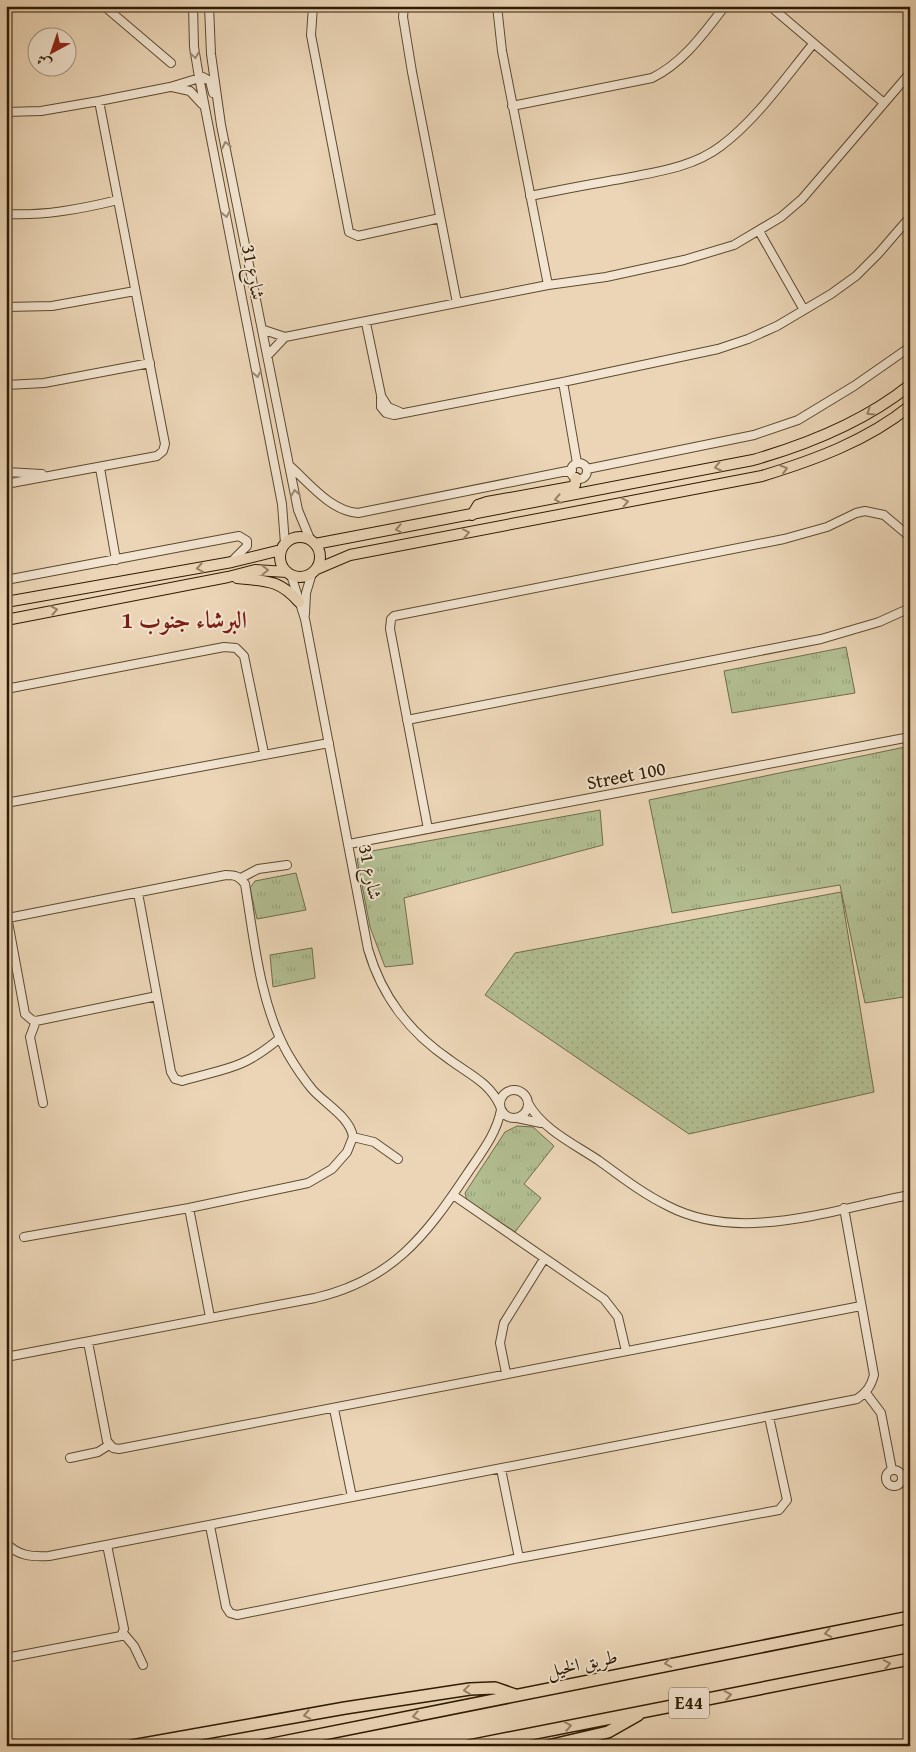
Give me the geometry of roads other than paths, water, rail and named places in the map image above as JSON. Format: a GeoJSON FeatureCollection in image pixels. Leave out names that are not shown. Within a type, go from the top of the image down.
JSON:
{"type":"FeatureCollection","features":[{"type":"Feature","properties":{"kind":"highway","name":"طريق الخيل"},"geometry":{"type":"LineString","coordinates":[[262,1746],[910,1617]]}},
{"type":"Feature","properties":{"kind":"highway","name":"E44"},"geometry":{"type":"LineString","coordinates":[[469,1746],[910,1659]]}},
{"type":"Feature","properties":{"kind":"highway"},"geometry":{"type":"LineString","coordinates":[[132,1746],[345,1708],[470,1689],[495,1688],[515,1695]]}},
{"type":"Feature","properties":{"kind":"highway"},"geometry":{"type":"LineString","coordinates":[[548,1746],[608,1732],[642,1712]]}},
{"type":"Feature","properties":{"kind":"main road"},"geometry":{"type":"LineString","coordinates":[[6,602],[232,562],[283,547],[296,537],[312,542],[472,515],[710,469],[781,452],[843,428],[910,384]]}},
{"type":"Feature","properties":{"kind":"main road"},"geometry":{"type":"LineString","coordinates":[[6,620],[228,578],[254,570],[300,577],[350,555],[762,476],[817,458],[848,444],[888,422],[910,406]]}},
{"type":"Feature","properties":{"kind":"main road"},"geometry":{"type":"LineString","coordinates":[[472,515],[478,505],[487,502],[571,487],[574,485],[575,470]]}},
{"type":"Feature","properties":{"kind":"main road"},"geometry":{"type":"LineString","coordinates":[[312,542],[320,558],[315,571]]}},
{"type":"Feature","properties":{"kind":"main road"},"geometry":{"type":"LineString","coordinates":[[283,547],[281,562],[289,574]]}},
{"type":"Feature","properties":{"kind":"main road"},"geometry":{"type":"LineString","coordinates":[[228,578],[272,582],[281,585],[299,602]]}},
{"type":"Feature","properties":{"kind":"street"},"geometry":{"type":"LineString","coordinates":[[104,6],[171,63]]}},
{"type":"Feature","properties":{"kind":"street","name":"شارع 31"},"geometry":{"type":"LineString","coordinates":[[193,6],[194,48],[198,77],[282,504],[283,547]]}},
{"type":"Feature","properties":{"kind":"street","name":"شارع 31"},"geometry":{"type":"LineString","coordinates":[[209,6],[211,54],[222,124],[269,354],[298,510],[312,542]]}},
{"type":"Feature","properties":{"kind":"street"},"geometry":{"type":"LineString","coordinates":[[312,6],[311,35],[348,229],[352,234],[358,236],[440,218]]}},
{"type":"Feature","properties":{"kind":"street"},"geometry":{"type":"LineString","coordinates":[[404,6],[403,18],[412,72],[457,303]]}},
{"type":"Feature","properties":{"kind":"street"},"geometry":{"type":"LineString","coordinates":[[497,6],[502,51],[512,106],[548,285]]}},
{"type":"Feature","properties":{"kind":"street"},"geometry":{"type":"LineString","coordinates":[[512,106],[652,78],[668,70],[682,58],[725,6]]}},
{"type":"Feature","properties":{"kind":"street"},"geometry":{"type":"LineString","coordinates":[[770,6],[884,103]]}},
{"type":"Feature","properties":{"kind":"street"},"geometry":{"type":"LineString","coordinates":[[530,196],[659,171],[701,158],[721,147],[738,132],[813,44]]}},
{"type":"Feature","properties":{"kind":"street"},"geometry":{"type":"LineString","coordinates":[[264,330],[286,337],[548,285],[606,277],[684,260],[734,244],[759,231],[802,199],[910,73]]}},
{"type":"Feature","properties":{"kind":"street"},"geometry":{"type":"LineString","coordinates":[[6,112],[41,111],[99,101],[203,77],[210,81],[222,124]]}},
{"type":"Feature","properties":{"kind":"street"},"geometry":{"type":"LineString","coordinates":[[170,86],[190,91],[205,108]]}},
{"type":"Feature","properties":{"kind":"street"},"geometry":{"type":"LineString","coordinates":[[6,484],[157,456],[163,451],[166,444],[99,101]]}},
{"type":"Feature","properties":{"kind":"street"},"geometry":{"type":"LineString","coordinates":[[6,214],[47,213],[80,209],[118,200]]}},
{"type":"Feature","properties":{"kind":"street"},"geometry":{"type":"LineString","coordinates":[[366,322],[381,407],[386,413],[394,415],[401,412],[563,382],[718,349],[755,336],[831,294],[856,276],[910,217]]}},
{"type":"Feature","properties":{"kind":"street"},"geometry":{"type":"LineString","coordinates":[[759,231],[804,310]]}},
{"type":"Feature","properties":{"kind":"street"},"geometry":{"type":"LineString","coordinates":[[6,307],[52,306],[100,299],[135,291]]}},
{"type":"Feature","properties":{"kind":"street"},"geometry":{"type":"LineString","coordinates":[[269,354],[286,337]]}},
{"type":"Feature","properties":{"kind":"street"},"geometry":{"type":"LineString","coordinates":[[587,469],[740,438],[798,420],[854,386],[910,346]]}},
{"type":"Feature","properties":{"kind":"street"},"geometry":{"type":"LineString","coordinates":[[6,384],[44,384],[150,363]]}},
{"type":"Feature","properties":{"kind":"street"},"geometry":{"type":"LineString","coordinates":[[563,382],[575,470],[584,477],[587,469]]}},
{"type":"Feature","properties":{"kind":"street"},"geometry":{"type":"LineString","coordinates":[[291,466],[327,500],[348,512],[358,513],[575,470],[583,464],[587,469]]}},
{"type":"Feature","properties":{"kind":"street"},"geometry":{"type":"LineString","coordinates":[[100,468],[116,560]]}},
{"type":"Feature","properties":{"kind":"street"},"geometry":{"type":"LineString","coordinates":[[6,472],[54,475]]}},
{"type":"Feature","properties":{"kind":"street"},"geometry":{"type":"LineString","coordinates":[[428,829],[389,624],[394,616],[784,539],[820,529],[856,513],[866,511],[884,515],[910,537]]}},
{"type":"Feature","properties":{"kind":"street"},"geometry":{"type":"LineString","coordinates":[[6,580],[240,536],[246,541],[247,546],[232,562]]}},
{"type":"Feature","properties":{"kind":"street","name":"شارع 31"},"geometry":{"type":"LineString","coordinates":[[305,619],[306,593],[315,571]]}},
{"type":"Feature","properties":{"kind":"street","name":"شارع 31"},"geometry":{"type":"LineString","coordinates":[[289,574],[305,619],[368,949],[384,992],[411,1028],[448,1059],[486,1085],[501,1108]]}},
{"type":"Feature","properties":{"kind":"street"},"geometry":{"type":"LineString","coordinates":[[407,720],[821,639],[879,622],[910,608]]}},
{"type":"Feature","properties":{"kind":"street"},"geometry":{"type":"LineString","coordinates":[[6,689],[230,646],[241,651],[244,656],[264,753]]}},
{"type":"Feature","properties":{"kind":"street","name":"Street 100"},"geometry":{"type":"LineString","coordinates":[[349,844],[910,738]]}},
{"type":"Feature","properties":{"kind":"street"},"geometry":{"type":"LineString","coordinates":[[6,803],[264,753],[329,743]]}},
{"type":"Feature","properties":{"kind":"street"},"geometry":{"type":"LineString","coordinates":[[241,878],[258,868],[287,865]]}},
{"type":"Feature","properties":{"kind":"street"},"geometry":{"type":"LineString","coordinates":[[24,1237],[189,1208],[308,1183],[332,1169],[347,1152],[353,1137],[349,1124],[312,1088],[297,1068],[280,1038],[265,997],[244,884],[241,878],[234,875],[226,875],[138,893],[7,914],[25,1014],[36,1021],[157,996]]}},
{"type":"Feature","properties":{"kind":"street"},"geometry":{"type":"LineString","coordinates":[[138,893],[175,1079],[182,1081],[240,1066],[254,1059],[280,1038]]}},
{"type":"Feature","properties":{"kind":"street"},"geometry":{"type":"LineString","coordinates":[[36,1021],[30,1037],[43,1103]]}},
{"type":"Feature","properties":{"kind":"street","name":"شارع 31"},"geometry":{"type":"LineString","coordinates":[[486,1085],[510,1090]]}},
{"type":"Feature","properties":{"kind":"street"},"geometry":{"type":"LineString","coordinates":[[494,1134],[502,1097],[510,1090],[521,1093],[535,1115],[545,1124],[656,1199],[696,1218],[724,1223],[752,1224],[782,1221],[910,1195]]}},
{"type":"Feature","properties":{"kind":"street"},"geometry":{"type":"LineString","coordinates":[[6,1357],[334,1294],[372,1278],[389,1268],[418,1241],[453,1195],[494,1134],[525,1112],[528,1103]]}},
{"type":"Feature","properties":{"kind":"street"},"geometry":{"type":"LineString","coordinates":[[501,1108],[515,1118],[545,1124]]}},
{"type":"Feature","properties":{"kind":"street"},"geometry":{"type":"LineString","coordinates":[[353,1137],[374,1142],[398,1159]]}},
{"type":"Feature","properties":{"kind":"street"},"geometry":{"type":"LineString","coordinates":[[453,1195],[544,1259],[594,1291],[612,1307],[618,1317],[626,1351]]}},
{"type":"Feature","properties":{"kind":"street"},"geometry":{"type":"LineString","coordinates":[[189,1208],[210,1317]]}},
{"type":"Feature","properties":{"kind":"street"},"geometry":{"type":"LineString","coordinates":[[6,1543],[20,1554],[34,1557],[107,1545],[857,1399],[866,1393],[872,1385],[874,1375],[844,1208]]}},
{"type":"Feature","properties":{"kind":"street"},"geometry":{"type":"LineString","coordinates":[[506,1373],[500,1343],[504,1323],[544,1259]]}},
{"type":"Feature","properties":{"kind":"street"},"geometry":{"type":"LineString","coordinates":[[109,1445],[119,1449],[861,1306]]}},
{"type":"Feature","properties":{"kind":"street"},"geometry":{"type":"LineString","coordinates":[[88,1342],[109,1445]]}},
{"type":"Feature","properties":{"kind":"street"},"geometry":{"type":"LineString","coordinates":[[866,1393],[881,1413],[892,1470]]}},
{"type":"Feature","properties":{"kind":"street"},"geometry":{"type":"LineString","coordinates":[[334,1409],[352,1497]]}},
{"type":"Feature","properties":{"kind":"street"},"geometry":{"type":"LineString","coordinates":[[210,1526],[226,1607],[230,1613],[237,1615],[247,1611],[783,1508],[787,1500],[769,1417]]}},
{"type":"Feature","properties":{"kind":"street"},"geometry":{"type":"LineString","coordinates":[[70,1458],[98,1452],[109,1445]]}},
{"type":"Feature","properties":{"kind":"street"},"geometry":{"type":"LineString","coordinates":[[501,1469],[519,1558]]}},
{"type":"Feature","properties":{"kind":"street"},"geometry":{"type":"LineString","coordinates":[[107,1545],[123,1633],[134,1646],[143,1666]]}},
{"type":"Feature","properties":{"kind":"street"},"geometry":{"type":"LineString","coordinates":[[105,1638],[117,1632],[121,1619]]}},
{"type":"Feature","properties":{"kind":"street"},"geometry":{"type":"LineString","coordinates":[[6,1658],[105,1638],[117,1638],[123,1633]]}},
{"type":"Feature","properties":{"kind":"district","name":"البرشاء جنوب 1"},"geometry":{"type":"Point","coordinates":[184,620]}}]}
